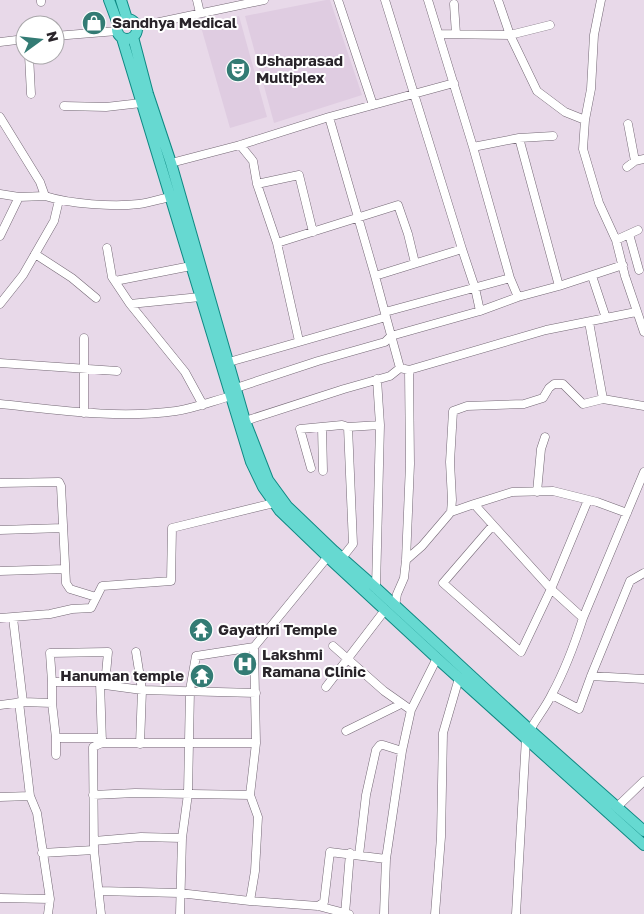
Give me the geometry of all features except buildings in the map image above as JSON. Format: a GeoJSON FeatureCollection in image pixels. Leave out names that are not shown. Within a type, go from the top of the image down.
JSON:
{"type":"FeatureCollection","features":[{"type":"Feature","properties":{"kind":"main road"},"geometry":{"type":"LineString","coordinates":[[109,0],[126,39],[134,32]]}},
{"type":"Feature","properties":{"kind":"main road"},"geometry":{"type":"LineString","coordinates":[[121,0],[121,28],[141,103],[200,296],[233,392],[264,472],[278,495],[385,610],[437,658],[459,678],[618,806],[644,830]]}},
{"type":"Feature","properties":{"kind":"main road"},"geometry":{"type":"LineString","coordinates":[[121,28],[132,21],[148,94],[171,163],[229,362],[233,392],[253,467],[263,487],[274,503],[331,554],[342,558],[376,588],[644,844]]}},
{"type":"Feature","properties":{"kind":"street"},"geometry":{"type":"LineString","coordinates":[[197,0],[200,12]]}},
{"type":"Feature","properties":{"kind":"street"},"geometry":{"type":"LineString","coordinates":[[134,32],[200,12],[264,0]]}},
{"type":"Feature","properties":{"kind":"street"},"geometry":{"type":"LineString","coordinates":[[338,0],[373,105]]}},
{"type":"Feature","properties":{"kind":"street"},"geometry":{"type":"LineString","coordinates":[[385,0],[475,288],[480,311]]}},
{"type":"Feature","properties":{"kind":"street"},"geometry":{"type":"LineString","coordinates":[[428,0],[473,147],[510,278],[518,296]]}},
{"type":"Feature","properties":{"kind":"street"},"geometry":{"type":"LineString","coordinates":[[498,0],[510,35],[537,91],[565,112],[585,120]]}},
{"type":"Feature","properties":{"kind":"street"},"geometry":{"type":"LineString","coordinates":[[601,0],[594,35],[591,89],[585,120],[583,149],[599,203],[616,240],[625,276],[644,332]]}},
{"type":"Feature","properties":{"kind":"street"},"geometry":{"type":"LineString","coordinates":[[454,4],[456,34]]}},
{"type":"Feature","properties":{"kind":"street"},"geometry":{"type":"LineString","coordinates":[[439,34],[510,35],[550,25]]}},
{"type":"Feature","properties":{"kind":"street"},"geometry":{"type":"LineString","coordinates":[[65,35],[121,28]]}},
{"type":"Feature","properties":{"kind":"street"},"geometry":{"type":"LineString","coordinates":[[0,42],[15,40]]}},
{"type":"Feature","properties":{"kind":"street"},"geometry":{"type":"LineString","coordinates":[[29,65],[30,94]]}},
{"type":"Feature","properties":{"kind":"street"},"geometry":{"type":"LineString","coordinates":[[171,163],[454,83]]}},
{"type":"Feature","properties":{"kind":"street"},"geometry":{"type":"LineString","coordinates":[[64,106],[106,107],[141,103]]}},
{"type":"Feature","properties":{"kind":"street"},"geometry":{"type":"LineString","coordinates":[[0,117],[40,182],[45,196]]}},
{"type":"Feature","properties":{"kind":"street"},"geometry":{"type":"LineString","coordinates":[[329,117],[400,368]]}},
{"type":"Feature","properties":{"kind":"street"},"geometry":{"type":"LineString","coordinates":[[628,124],[635,161]]}},
{"type":"Feature","properties":{"kind":"street"},"geometry":{"type":"LineString","coordinates":[[473,147],[519,138],[553,136]]}},
{"type":"Feature","properties":{"kind":"street"},"geometry":{"type":"LineString","coordinates":[[519,138],[559,286]]}},
{"type":"Feature","properties":{"kind":"street"},"geometry":{"type":"LineString","coordinates":[[240,145],[253,162],[257,184],[277,243],[299,341]]}},
{"type":"Feature","properties":{"kind":"street"},"geometry":{"type":"LineString","coordinates":[[627,167],[635,161],[644,158]]}},
{"type":"Feature","properties":{"kind":"street"},"geometry":{"type":"LineString","coordinates":[[257,184],[299,175],[313,232]]}},
{"type":"Feature","properties":{"kind":"street"},"geometry":{"type":"LineString","coordinates":[[0,194],[19,197],[45,196],[59,200],[116,206],[140,204],[170,197]]}},
{"type":"Feature","properties":{"kind":"street"},"geometry":{"type":"LineString","coordinates":[[0,236],[19,197]]}},
{"type":"Feature","properties":{"kind":"street"},"geometry":{"type":"LineString","coordinates":[[0,304],[23,275],[55,220],[59,200]]}},
{"type":"Feature","properties":{"kind":"street"},"geometry":{"type":"LineString","coordinates":[[277,243],[399,205],[415,263]]}},
{"type":"Feature","properties":{"kind":"street"},"geometry":{"type":"LineString","coordinates":[[616,240],[638,230]]}},
{"type":"Feature","properties":{"kind":"street"},"geometry":{"type":"LineString","coordinates":[[625,276],[642,270],[629,234]]}},
{"type":"Feature","properties":{"kind":"street"},"geometry":{"type":"LineString","coordinates":[[107,248],[115,281],[130,304],[185,372],[203,405]]}},
{"type":"Feature","properties":{"kind":"street"},"geometry":{"type":"LineString","coordinates":[[375,276],[462,249]]}},
{"type":"Feature","properties":{"kind":"street"},"geometry":{"type":"LineString","coordinates":[[35,254],[73,279],[96,298]]}},
{"type":"Feature","properties":{"kind":"street"},"geometry":{"type":"LineString","coordinates":[[0,404],[84,413],[130,415],[176,411],[203,405],[318,361],[385,342],[391,336],[480,311],[518,296],[559,286],[623,265]]}},
{"type":"Feature","properties":{"kind":"street"},"geometry":{"type":"LineString","coordinates":[[115,281],[191,266]]}},
{"type":"Feature","properties":{"kind":"street"},"geometry":{"type":"LineString","coordinates":[[592,276],[606,318]]}},
{"type":"Feature","properties":{"kind":"street"},"geometry":{"type":"LineString","coordinates":[[229,362],[510,278]]}},
{"type":"Feature","properties":{"kind":"street"},"geometry":{"type":"LineString","coordinates":[[130,304],[200,296]]}},
{"type":"Feature","properties":{"kind":"street"},"geometry":{"type":"LineString","coordinates":[[400,368],[409,370],[546,330],[636,312]]}},
{"type":"Feature","properties":{"kind":"street"},"geometry":{"type":"LineString","coordinates":[[589,322],[604,399]]}},
{"type":"Feature","properties":{"kind":"street"},"geometry":{"type":"LineString","coordinates":[[84,338],[84,413]]}},
{"type":"Feature","properties":{"kind":"street"},"geometry":{"type":"LineString","coordinates":[[0,363],[117,371]]}},
{"type":"Feature","properties":{"kind":"street"},"geometry":{"type":"LineString","coordinates":[[245,421],[390,376],[400,368]]}},
{"type":"Feature","properties":{"kind":"street"},"geometry":{"type":"LineString","coordinates":[[395,606],[404,578],[406,560],[410,464],[409,370]]}},
{"type":"Feature","properties":{"kind":"street"},"geometry":{"type":"LineString","coordinates":[[376,588],[380,425],[377,379]]}},
{"type":"Feature","properties":{"kind":"street"},"geometry":{"type":"LineString","coordinates":[[451,512],[450,462],[453,411],[467,406],[524,404],[543,398],[554,384],[562,384],[583,404],[604,399],[644,406]]}},
{"type":"Feature","properties":{"kind":"street"},"geometry":{"type":"LineString","coordinates":[[311,468],[300,429],[342,425],[348,427],[380,425]]}},
{"type":"Feature","properties":{"kind":"street"},"geometry":{"type":"LineString","coordinates":[[322,427],[323,470]]}},
{"type":"Feature","properties":{"kind":"street"},"geometry":{"type":"LineString","coordinates":[[342,558],[353,544],[348,427]]}},
{"type":"Feature","properties":{"kind":"street"},"geometry":{"type":"LineString","coordinates":[[537,492],[540,449],[545,437]]}},
{"type":"Feature","properties":{"kind":"street"},"geometry":{"type":"LineString","coordinates":[[516,914],[528,734],[552,694],[644,472]]}},
{"type":"Feature","properties":{"kind":"street"},"geometry":{"type":"LineString","coordinates":[[0,483],[59,482],[61,486],[66,583],[70,589],[96,597]]}},
{"type":"Feature","properties":{"kind":"street"},"geometry":{"type":"LineString","coordinates":[[406,560],[422,546],[451,512],[512,492],[553,491],[588,500],[627,514]]}},
{"type":"Feature","properties":{"kind":"street"},"geometry":{"type":"LineString","coordinates":[[493,524],[443,583],[521,652],[551,589],[588,500]]}},
{"type":"Feature","properties":{"kind":"street"},"geometry":{"type":"LineString","coordinates":[[0,618],[90,608],[102,586],[171,580],[172,528],[274,503]]}},
{"type":"Feature","properties":{"kind":"street"},"geometry":{"type":"LineString","coordinates":[[474,504],[551,589],[582,618]]}},
{"type":"Feature","properties":{"kind":"street"},"geometry":{"type":"LineString","coordinates":[[0,530],[63,528]]}},
{"type":"Feature","properties":{"kind":"street"},"geometry":{"type":"LineString","coordinates":[[180,914],[179,893],[182,838],[188,794],[190,690],[196,656],[254,647],[331,554]]}},
{"type":"Feature","properties":{"kind":"street"},"geometry":{"type":"LineString","coordinates":[[0,571],[65,569]]}},
{"type":"Feature","properties":{"kind":"street"},"geometry":{"type":"LineString","coordinates":[[552,694],[579,709],[630,581],[644,573]]}},
{"type":"Feature","properties":{"kind":"street"},"geometry":{"type":"LineString","coordinates":[[326,687],[385,610]]}},
{"type":"Feature","properties":{"kind":"street"},"geometry":{"type":"LineString","coordinates":[[13,618],[30,796],[37,813],[50,899],[48,914]]}},
{"type":"Feature","properties":{"kind":"street"},"geometry":{"type":"LineString","coordinates":[[333,646],[401,704],[411,710]]}},
{"type":"Feature","properties":{"kind":"street"},"geometry":{"type":"LineString","coordinates":[[250,901],[255,871],[258,817],[250,795],[256,744],[254,647]]}},
{"type":"Feature","properties":{"kind":"street"},"geometry":{"type":"LineString","coordinates":[[56,755],[50,653],[108,652],[102,684],[102,741]]}},
{"type":"Feature","properties":{"kind":"street"},"geometry":{"type":"LineString","coordinates":[[136,652],[142,690],[140,744]]}},
{"type":"Feature","properties":{"kind":"street"},"geometry":{"type":"LineString","coordinates":[[384,914],[386,859],[402,751],[411,710],[437,658]]}},
{"type":"Feature","properties":{"kind":"street"},"geometry":{"type":"LineString","coordinates":[[592,676],[644,679]]}},
{"type":"Feature","properties":{"kind":"street"},"geometry":{"type":"LineString","coordinates":[[436,914],[441,837],[443,733],[459,678]]}},
{"type":"Feature","properties":{"kind":"street"},"geometry":{"type":"LineString","coordinates":[[52,682],[102,684],[142,690],[256,693]]}},
{"type":"Feature","properties":{"kind":"street"},"geometry":{"type":"LineString","coordinates":[[0,705],[21,702],[52,703]]}},
{"type":"Feature","properties":{"kind":"street"},"geometry":{"type":"LineString","coordinates":[[346,731],[401,704]]}},
{"type":"Feature","properties":{"kind":"street"},"geometry":{"type":"LineString","coordinates":[[56,738],[140,744],[256,744]]}},
{"type":"Feature","properties":{"kind":"street"},"geometry":{"type":"LineString","coordinates":[[101,914],[94,850],[93,746],[102,741]]}},
{"type":"Feature","properties":{"kind":"street"},"geometry":{"type":"LineString","coordinates":[[359,854],[366,795],[376,750],[380,745],[383,745],[402,751]]}},
{"type":"Feature","properties":{"kind":"street"},"geometry":{"type":"LineString","coordinates":[[618,806],[644,781]]}},
{"type":"Feature","properties":{"kind":"street"},"geometry":{"type":"LineString","coordinates":[[93,795],[135,793],[250,795]]}},
{"type":"Feature","properties":{"kind":"street"},"geometry":{"type":"LineString","coordinates":[[0,797],[30,796]]}},
{"type":"Feature","properties":{"kind":"street"},"geometry":{"type":"LineString","coordinates":[[94,842],[141,837],[182,838]]}},
{"type":"Feature","properties":{"kind":"street"},"geometry":{"type":"LineString","coordinates":[[42,853],[94,850]]}},
{"type":"Feature","properties":{"kind":"street"},"geometry":{"type":"LineString","coordinates":[[318,906],[324,902],[330,852],[359,854],[386,859]]}},
{"type":"Feature","properties":{"kind":"street"},"geometry":{"type":"LineString","coordinates":[[345,914],[350,853]]}},
{"type":"Feature","properties":{"kind":"street"},"geometry":{"type":"LineString","coordinates":[[99,891],[179,893],[318,906],[350,914]]}},
{"type":"Feature","properties":{"kind":"street"},"geometry":{"type":"LineString","coordinates":[[0,898],[50,899]]}},
{"type":"Feature","properties":{"kind":"shaded area"},"geometry":{"type":"Polygon","coordinates":[[[330,0],[362,95],[274,123],[245,16],[330,0]]]}},
{"type":"Feature","properties":{"kind":"shaded area"},"geometry":{"type":"Polygon","coordinates":[[[239,16],[267,117],[230,128],[201,27],[239,16]]]}},
{"type":"Feature","properties":{"kind":"place","name":"Sandhya Medical"},"geometry":{"type":"Point","coordinates":[94,23]}},
{"type":"Feature","properties":{"kind":"place","name":"Ushaprasad Multiplex"},"geometry":{"type":"Point","coordinates":[238,70]}},
{"type":"Feature","properties":{"kind":"place","name":"Gayathri Temple"},"geometry":{"type":"Point","coordinates":[201,630]}},
{"type":"Feature","properties":{"kind":"place","name":"Lakshmi Ramana Clinic"},"geometry":{"type":"Point","coordinates":[245,664]}},
{"type":"Feature","properties":{"kind":"place","name":"Hanuman temple"},"geometry":{"type":"Point","coordinates":[202,676]}}]}
